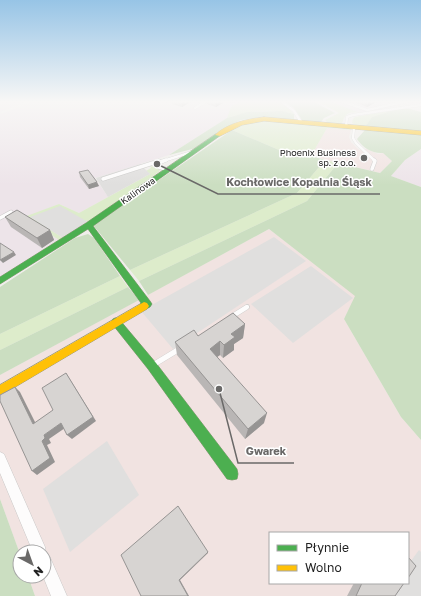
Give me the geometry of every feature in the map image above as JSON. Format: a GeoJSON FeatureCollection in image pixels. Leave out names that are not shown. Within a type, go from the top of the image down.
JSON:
{"type":"FeatureCollection","features":[{"type":"Feature","properties":{"kind":"street","name":"Kalinowa"},"geometry":{"type":"LineString","coordinates":[[0,281],[89,225],[228,129]]}},
{"type":"Feature","properties":{"kind":"street","name":"Kalinowa"},"geometry":{"type":"LineString","coordinates":[[371,129],[421,133]]}},
{"type":"Feature","properties":{"kind":"street"},"geometry":{"type":"LineString","coordinates":[[0,391],[147,304],[89,225]]}},
{"type":"Feature","properties":{"kind":"street"},"geometry":{"type":"LineString","coordinates":[[116,322],[152,366],[232,474]]}},
{"type":"Feature","properties":{"kind":"street"},"geometry":{"type":"LineString","coordinates":[[0,458],[37,544]]}},
{"type":"Feature","properties":{"kind":"street"},"geometry":{"type":"LineString","coordinates":[[52,578],[60,596]]}},
{"type":"Feature","properties":{"kind":"lane"},"geometry":{"type":"LineString","coordinates":[[350,129],[356,143],[375,161],[372,169]]}},
{"type":"Feature","properties":{"kind":"lane"},"geometry":{"type":"LineString","coordinates":[[103,179],[196,151]]}},
{"type":"Feature","properties":{"kind":"lane"},"geometry":{"type":"LineString","coordinates":[[159,161],[157,165],[168,170]]}},
{"type":"Feature","properties":{"kind":"lane"},"geometry":{"type":"LineString","coordinates":[[0,218],[11,212]]}},
{"type":"Feature","properties":{"kind":"lane"},"geometry":{"type":"LineString","coordinates":[[228,319],[247,307]]}},
{"type":"Feature","properties":{"kind":"lane"},"geometry":{"type":"LineString","coordinates":[[152,366],[184,347]]}},
{"type":"Feature","properties":{"kind":"shaded area"},"geometry":{"type":"Polygon","coordinates":[[[0,129],[210,129],[169,155],[95,178],[108,197],[79,213],[59,204],[25,218],[59,240],[0,278],[0,129]]]}},
{"type":"Feature","properties":{"kind":"shaded area"},"geometry":{"type":"Polygon","coordinates":[[[327,129],[337,129],[351,130],[349,137],[351,142],[359,150],[367,149],[378,154],[383,153],[392,161],[380,173],[311,156],[327,129]]]}},
{"type":"Feature","properties":{"kind":"shaded area"},"geometry":{"type":"Polygon","coordinates":[[[421,149],[421,187],[391,176],[405,160],[421,149]]]}},
{"type":"Feature","properties":{"kind":"shaded area"},"geometry":{"type":"Polygon","coordinates":[[[140,164],[150,174],[108,197],[96,178],[140,164]]]}},
{"type":"Feature","properties":{"kind":"shaded area"},"geometry":{"type":"Polygon","coordinates":[[[60,206],[88,222],[63,238],[30,217],[60,206]]]}},
{"type":"Feature","properties":{"kind":"shaded area"},"geometry":{"type":"Polygon","coordinates":[[[269,229],[356,296],[344,319],[401,417],[421,440],[421,596],[35,596],[31,584],[52,584],[52,544],[16,544],[0,499],[0,375],[269,229]]]}},
{"type":"Feature","properties":{"kind":"shaded area"},"geometry":{"type":"Polygon","coordinates":[[[274,237],[306,261],[173,349],[141,311],[274,237]]]}},
{"type":"Feature","properties":{"kind":"shaded area"},"geometry":{"type":"Polygon","coordinates":[[[311,266],[353,298],[293,343],[251,304],[311,266]]]}},
{"type":"Feature","properties":{"kind":"shaded area"},"geometry":{"type":"Polygon","coordinates":[[[107,441],[139,495],[70,552],[43,489],[107,441]]]}},
{"type":"Feature","properties":{"kind":"shaded area"},"geometry":{"type":"Polygon","coordinates":[[[419,550],[421,552],[421,596],[386,596],[394,584],[409,584],[409,564],[419,550]]]}},
{"type":"Feature","properties":{"kind":"green space"},"geometry":{"type":"Polygon","coordinates":[[[210,129],[223,129],[196,148],[169,155],[210,129]]]}},
{"type":"Feature","properties":{"kind":"green space"},"geometry":{"type":"Polygon","coordinates":[[[327,129],[311,156],[286,153],[232,130],[327,129]]]}},
{"type":"Feature","properties":{"kind":"green space"},"geometry":{"type":"Polygon","coordinates":[[[385,129],[421,129],[421,132],[385,129]]]}},
{"type":"Feature","properties":{"kind":"green space"},"geometry":{"type":"Polygon","coordinates":[[[232,130],[286,153],[311,156],[325,160],[297,193],[130,270],[93,225],[232,130]]]}},
{"type":"Feature","properties":{"kind":"green space"},"geometry":{"type":"Polygon","coordinates":[[[365,130],[421,134],[421,149],[405,160],[391,176],[421,187],[421,440],[401,417],[344,319],[355,296],[269,229],[148,295],[139,281],[307,201],[338,163],[380,173],[392,161],[383,153],[365,148],[359,142],[357,139],[365,130]]]}},
{"type":"Feature","properties":{"kind":"green space"},"geometry":{"type":"Polygon","coordinates":[[[325,160],[338,163],[307,201],[139,281],[130,270],[297,193],[325,160]]]}},
{"type":"Feature","properties":{"kind":"green space"},"geometry":{"type":"Polygon","coordinates":[[[150,166],[158,168],[160,171],[88,222],[31,217],[63,238],[59,240],[24,217],[59,204],[79,213],[150,174],[146,171],[151,168],[150,166]]]}},
{"type":"Feature","properties":{"kind":"green space"},"geometry":{"type":"Polygon","coordinates":[[[88,234],[94,238],[120,276],[0,334],[0,287],[75,238],[88,234]]]}},
{"type":"Feature","properties":{"kind":"green space"},"geometry":{"type":"Polygon","coordinates":[[[120,276],[128,287],[0,350],[0,334],[120,276]]]}},
{"type":"Feature","properties":{"kind":"green space"},"geometry":{"type":"Polygon","coordinates":[[[128,287],[139,300],[0,375],[0,350],[128,287]]]}},
{"type":"Feature","properties":{"kind":"green space"},"geometry":{"type":"Polygon","coordinates":[[[0,499],[16,544],[12,544],[12,584],[31,584],[35,596],[0,596],[0,499]]]}},
{"type":"Feature","properties":{"kind":"building"},"geometry":{"type":"Polygon","coordinates":[[[88,170],[97,182],[88,185],[79,172],[88,170]]]}},
{"type":"Feature","properties":{"kind":"building"},"geometry":{"type":"Polygon","coordinates":[[[17,210],[50,230],[37,238],[5,217],[17,210]]]}},
{"type":"Feature","properties":{"kind":"building"},"geometry":{"type":"Polygon","coordinates":[[[0,243],[14,252],[0,260],[0,243]]]}},
{"type":"Feature","properties":{"kind":"building"},"geometry":{"type":"Polygon","coordinates":[[[233,313],[245,324],[231,334],[235,337],[224,345],[220,341],[210,349],[267,413],[248,429],[175,342],[194,330],[198,336],[233,313]]]}},
{"type":"Feature","properties":{"kind":"building"},"geometry":{"type":"Polygon","coordinates":[[[66,373],[93,417],[67,435],[61,423],[44,435],[45,438],[42,441],[50,458],[32,471],[0,401],[0,395],[15,387],[33,424],[53,410],[42,388],[66,373]]]}},
{"type":"Feature","properties":{"kind":"building"},"geometry":{"type":"Polygon","coordinates":[[[178,506],[208,552],[179,580],[188,596],[141,596],[121,555],[178,506]]]}},
{"type":"Feature","properties":{"kind":"building"},"geometry":{"type":"Polygon","coordinates":[[[409,558],[416,566],[409,576],[409,558]]]}},
{"type":"Feature","properties":{"kind":"building"},"geometry":{"type":"Polygon","coordinates":[[[362,584],[403,584],[395,596],[356,596],[362,584]]]}},
{"type":"Feature","properties":{"kind":"traffic: fast"},"geometry":{"type":"LineString","coordinates":[[0,281],[89,225],[218,135]]}},
{"type":"Feature","properties":{"kind":"traffic: fast"},"geometry":{"type":"LineString","coordinates":[[89,225],[147,304],[144,306]]}},
{"type":"Feature","properties":{"kind":"traffic: fast"},"geometry":{"type":"LineString","coordinates":[[116,322],[152,366],[232,474]]}},
{"type":"Feature","properties":{"kind":"traffic: slow"},"geometry":{"type":"LineString","coordinates":[[218,135],[228,129]]}},
{"type":"Feature","properties":{"kind":"traffic: slow"},"geometry":{"type":"LineString","coordinates":[[374,129],[421,133]]}},
{"type":"Feature","properties":{"kind":"traffic: slow"},"geometry":{"type":"LineString","coordinates":[[0,391],[144,306]]}},
{"type":"Feature","properties":{"kind":"place","name":"Phoenix Business sp. z o.o."},"geometry":{"type":"Point","coordinates":[364,158]}},
{"type":"Feature","properties":{"kind":"place","name":"Kochłowice Kopalnia Śląsk"},"geometry":{"type":"Point","coordinates":[157,164]}},
{"type":"Feature","properties":{"kind":"place","name":"Gwarek"},"geometry":{"type":"Point","coordinates":[219,389]}}]}
